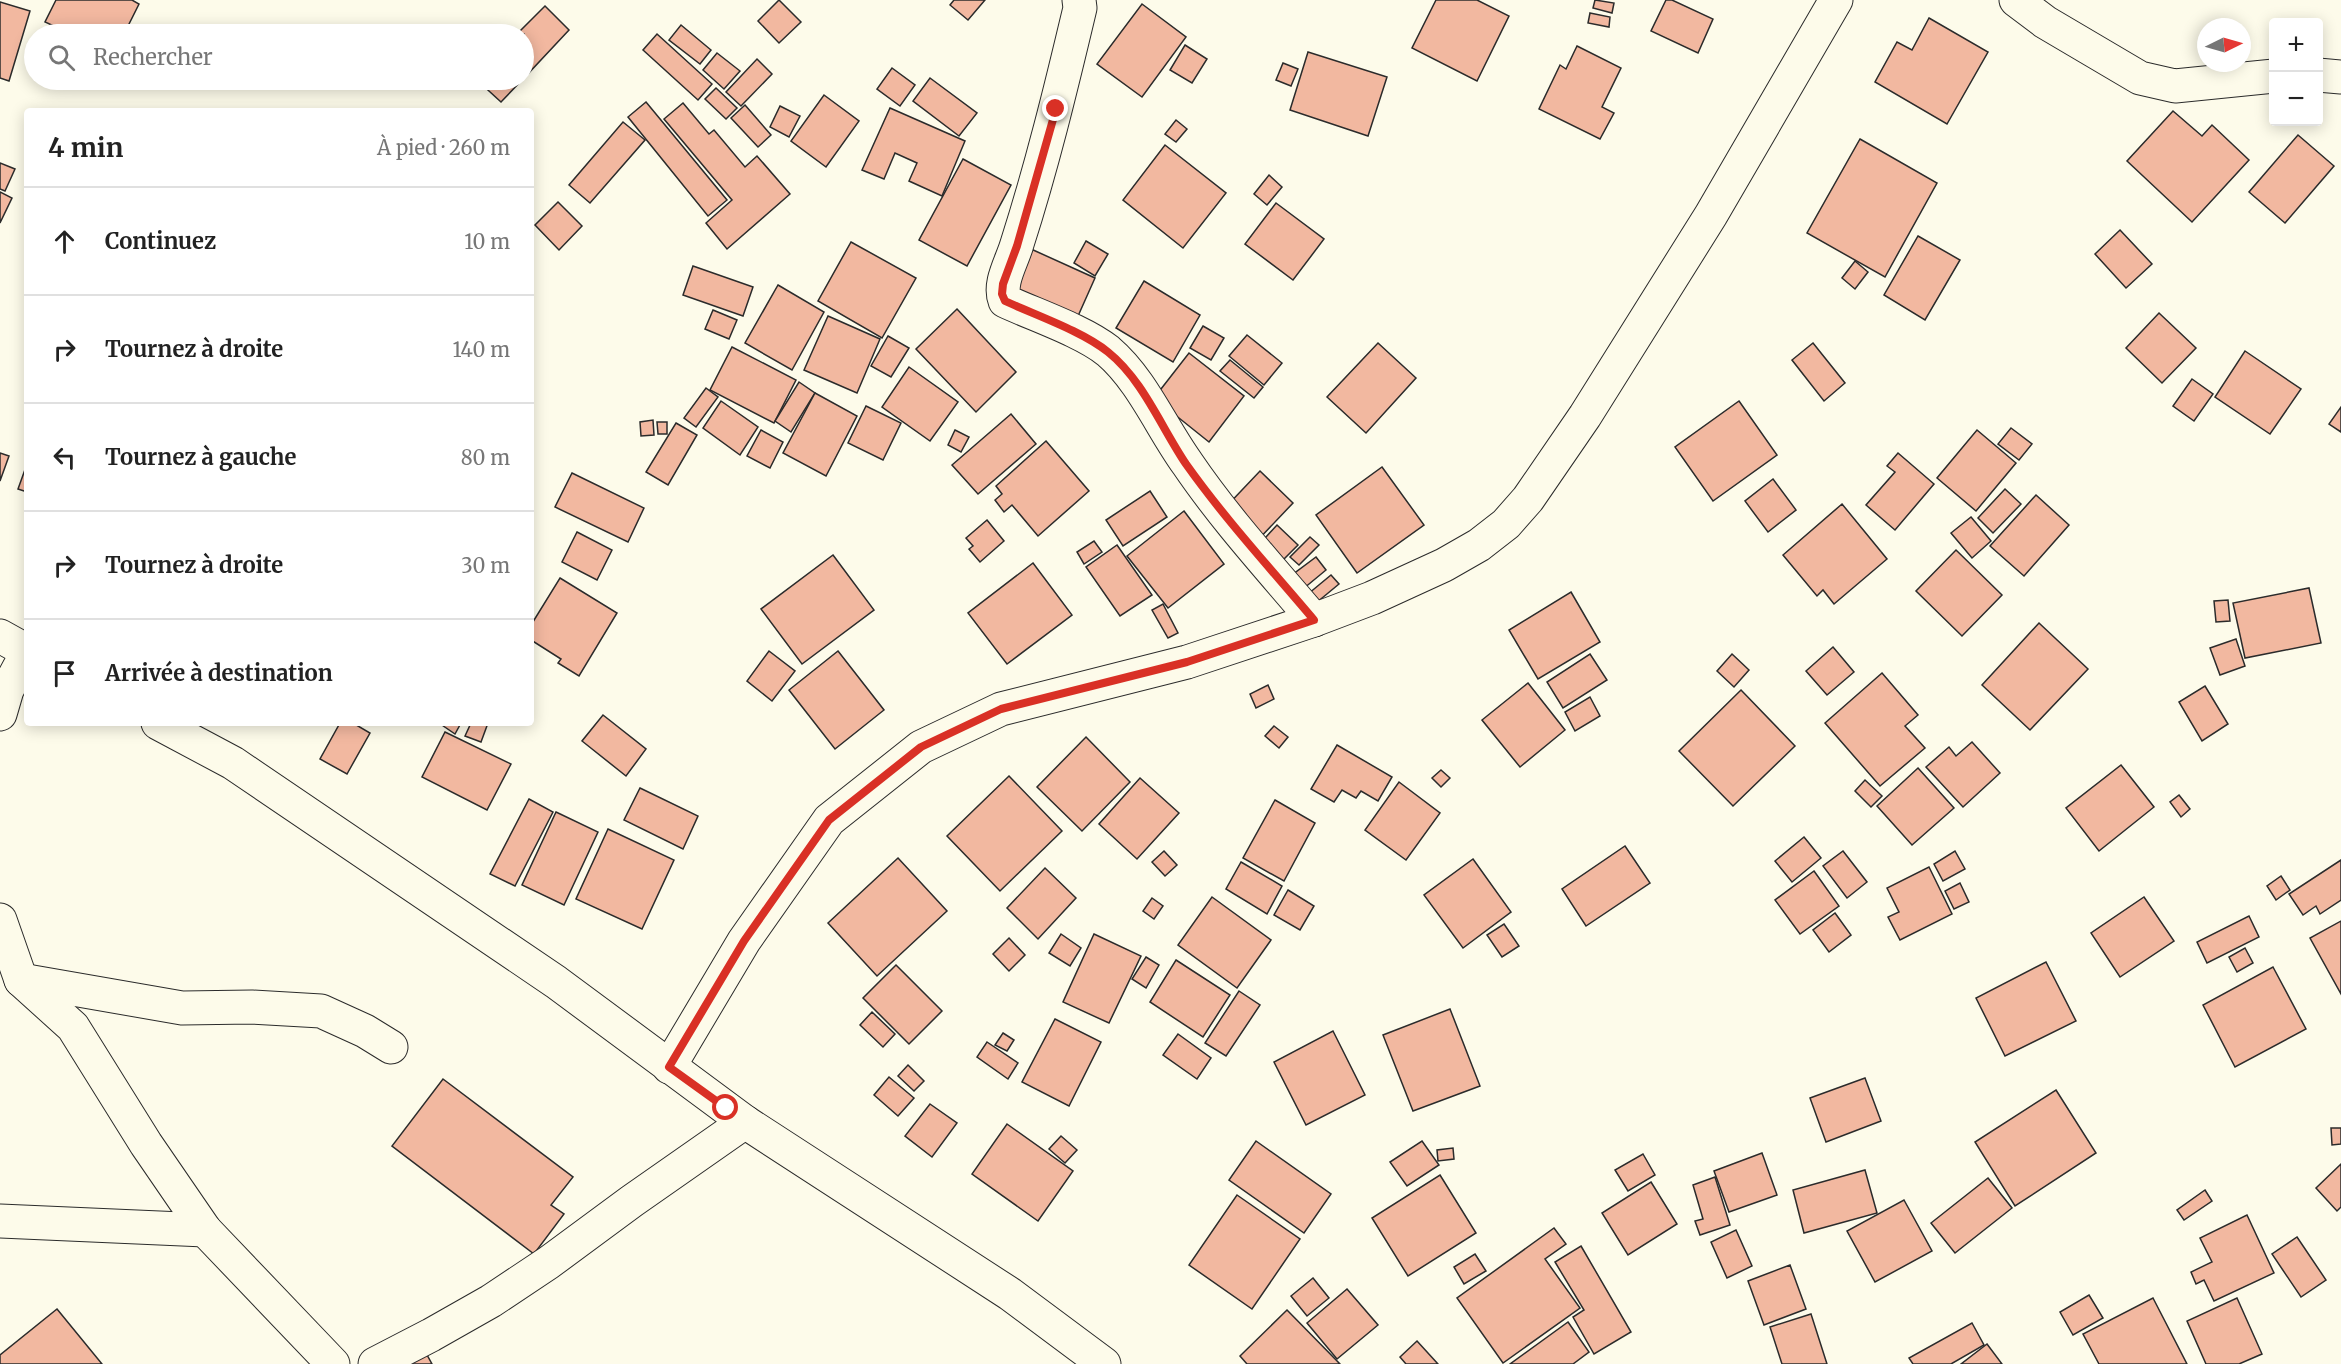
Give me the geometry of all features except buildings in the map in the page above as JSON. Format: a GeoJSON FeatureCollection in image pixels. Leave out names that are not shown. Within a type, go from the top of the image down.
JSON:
{"type":"FeatureCollection","features":[{"type":"Feature","properties":{"kind":"street"},"geometry":{"type":"LineString","coordinates":[[1079,0],[1080,8],[1052,129],[1003,284],[1002,294],[1005,301],[1106,350],[1126,369],[1186,463],[1220,509],[1314,620]]}},
{"type":"Feature","properties":{"kind":"street"},"geometry":{"type":"LineString","coordinates":[[669,1067],[744,941],[829,820],[921,747],[1001,709],[1187,662],[1314,620],[1372,598],[1444,565],[1506,524],[1528,499],[1585,416],[1711,215],[1836,0]]}},
{"type":"Feature","properties":{"kind":"street"},"geometry":{"type":"LineString","coordinates":[[2016,0],[2045,22],[2140,78],[2175,86],[2269,77]]}},
{"type":"Feature","properties":{"kind":"street"},"geometry":{"type":"LineString","coordinates":[[2323,75],[2341,77]]}},
{"type":"Feature","properties":{"kind":"street"},"geometry":{"type":"LineString","coordinates":[[0,636],[24,650]]}},
{"type":"Feature","properties":{"kind":"street"},"geometry":{"type":"LineString","coordinates":[[0,714],[7,690],[24,658]]}},
{"type":"Feature","properties":{"kind":"street"},"geometry":{"type":"LineString","coordinates":[[164,726],[233,763],[556,982],[745,1122],[1010,1294],[1104,1364]]}},
{"type":"Feature","properties":{"kind":"street"},"geometry":{"type":"LineString","coordinates":[[0,920],[11,978],[73,1027],[146,1144],[205,1230],[333,1364]]}},
{"type":"Feature","properties":{"kind":"street"},"geometry":{"type":"LineString","coordinates":[[11,978],[183,1008],[252,1007],[321,1011],[365,1031],[391,1047]]}},
{"type":"Feature","properties":{"kind":"street"},"geometry":{"type":"LineString","coordinates":[[375,1364],[491,1301],[745,1122]]}},
{"type":"Feature","properties":{"kind":"street"},"geometry":{"type":"LineString","coordinates":[[0,1221],[205,1230]]}},
{"type":"Feature","properties":{"kind":"route"},"geometry":{"type":"LineString","coordinates":[[726,1108],[669,1067],[744,941],[829,820],[921,747],[1001,709],[1104,685],[1187,662],[1314,620],[1220,509],[1186,463],[1126,369],[1106,350],[1085,338],[1005,301],[1002,294],[1003,284],[1017,246],[1056,109]]}}]}
